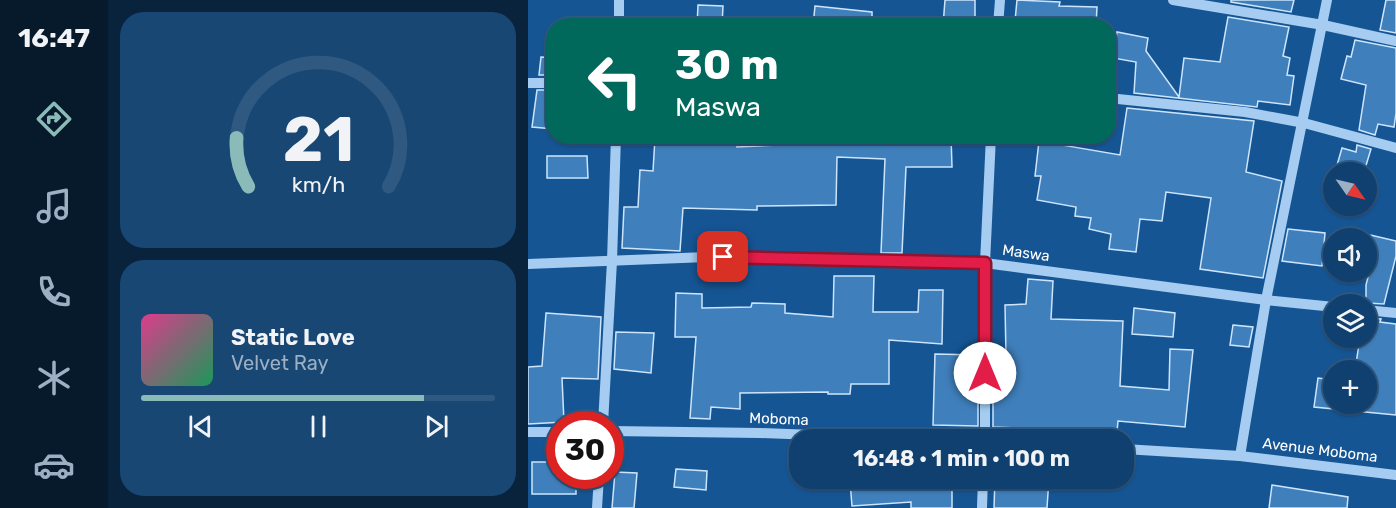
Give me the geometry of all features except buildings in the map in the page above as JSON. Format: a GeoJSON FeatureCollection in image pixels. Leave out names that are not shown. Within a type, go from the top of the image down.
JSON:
{"type":"FeatureCollection","features":[{"type":"Feature","properties":{"kind":"street"},"geometry":{"type":"LineString","coordinates":[[619,0],[619,18]]}},
{"type":"Feature","properties":{"kind":"street"},"geometry":{"type":"LineString","coordinates":[[999,18],[1000,0]]}},
{"type":"Feature","properties":{"kind":"street"},"geometry":{"type":"LineString","coordinates":[[1173,0],[1323,25],[1396,41]]}},
{"type":"Feature","properties":{"kind":"street"},"geometry":{"type":"LineString","coordinates":[[1134,450],[1240,456],[1266,300],[1304,123],[1327,0]]}},
{"type":"Feature","properties":{"kind":"street"},"geometry":{"type":"LineString","coordinates":[[528,83],[546,83]]}},
{"type":"Feature","properties":{"kind":"street"},"geometry":{"type":"LineString","coordinates":[[1116,99],[1245,112],[1304,123],[1396,148]]}},
{"type":"Feature","properties":{"kind":"street"},"geometry":{"type":"LineString","coordinates":[[604,411],[616,144]]}},
{"type":"Feature","properties":{"kind":"street"},"geometry":{"type":"LineString","coordinates":[[985,429],[985,263],[991,144]]}},
{"type":"Feature","properties":{"kind":"street","name":"Maswa"},"geometry":{"type":"LineString","coordinates":[[528,264],[723,257],[985,263],[1323,306]]}},
{"type":"Feature","properties":{"kind":"street"},"geometry":{"type":"LineString","coordinates":[[1377,311],[1396,313]]}},
{"type":"Feature","properties":{"kind":"street","name":"Moboma"},"geometry":{"type":"LineString","coordinates":[[624,431],[789,434]]}},
{"type":"Feature","properties":{"kind":"street"},"geometry":{"type":"LineString","coordinates":[[528,432],[546,432]]}},
{"type":"Feature","properties":{"kind":"street","name":"Avenue Moboma"},"geometry":{"type":"LineString","coordinates":[[1240,456],[1396,475]]}},
{"type":"Feature","properties":{"kind":"street"},"geometry":{"type":"LineString","coordinates":[[597,508],[598,489]]}},
{"type":"Feature","properties":{"kind":"street"},"geometry":{"type":"LineString","coordinates":[[982,508],[983,489]]}},
{"type":"Feature","properties":{"kind":"route"},"geometry":{"type":"LineString","coordinates":[[723,257],[985,263],[985,373]]}}]}
